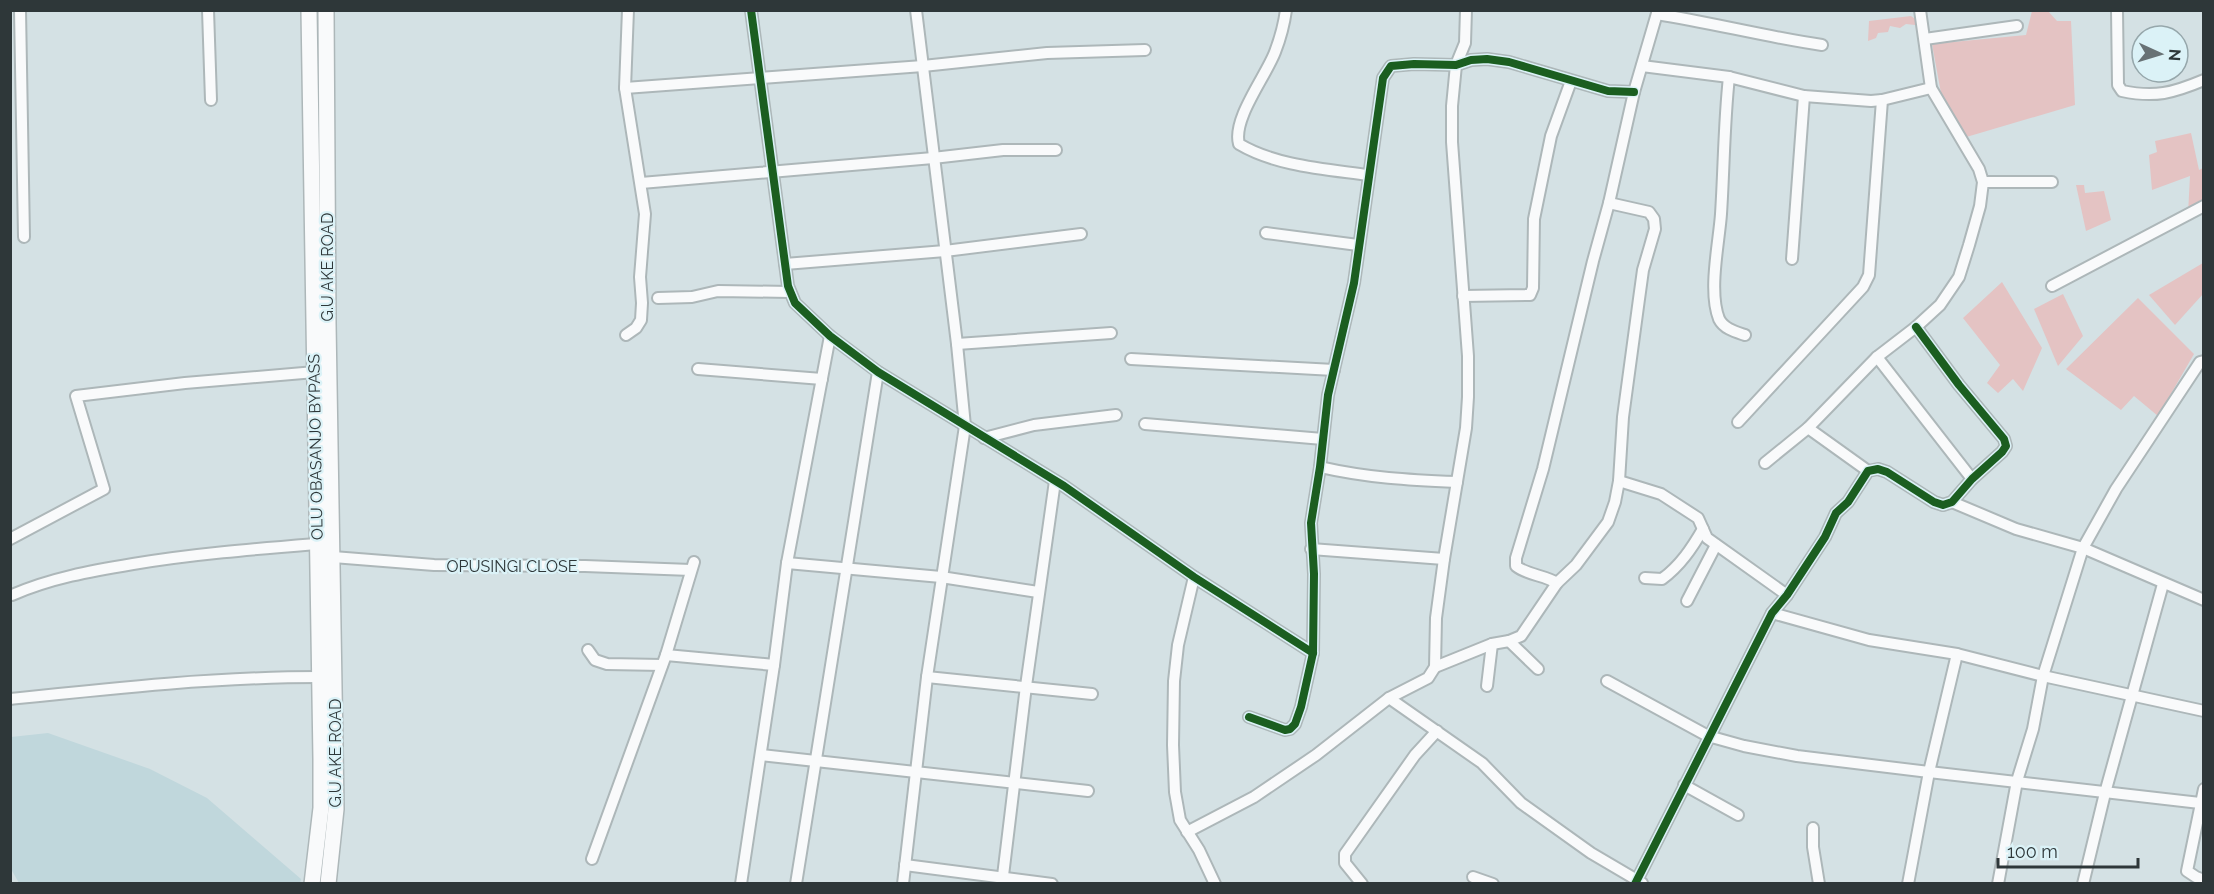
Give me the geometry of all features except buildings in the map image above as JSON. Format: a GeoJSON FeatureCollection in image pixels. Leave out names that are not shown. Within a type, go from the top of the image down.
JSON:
{"type":"FeatureCollection","features":[{"type":"Feature","properties":{"kind":"main road","name":"OLU OBASANJO BYPASS"},"geometry":{"type":"LineString","coordinates":[[309,10],[321,808],[312,884]]}},
{"type":"Feature","properties":{"kind":"main road","name":"G.U AKE ROAD"},"geometry":{"type":"LineString","coordinates":[[326,10],[328,323],[336,809],[328,884]]}},
{"type":"Feature","properties":{"kind":"street"},"geometry":{"type":"LineString","coordinates":[[21,10],[24,237]]}},
{"type":"Feature","properties":{"kind":"street"},"geometry":{"type":"LineString","coordinates":[[208,10],[211,100]]}},
{"type":"Feature","properties":{"kind":"street"},"geometry":{"type":"LineString","coordinates":[[626,335],[636,328],[641,320],[640,277],[645,214],[625,88],[627,10]]}},
{"type":"Feature","properties":{"kind":"street"},"geometry":{"type":"LineString","coordinates":[[751,10],[785,264],[790,292],[795,303],[830,336],[878,372],[1055,481],[1194,577],[1313,653]]}},
{"type":"Feature","properties":{"kind":"street"},"geometry":{"type":"LineString","coordinates":[[903,884],[927,677],[965,426],[916,10]]}},
{"type":"Feature","properties":{"kind":"street"},"geometry":{"type":"LineString","coordinates":[[1286,10],[1274,54],[1251,96],[1237,136],[1239,144],[1248,150],[1282,161],[1368,175]]}},
{"type":"Feature","properties":{"kind":"street"},"geometry":{"type":"LineString","coordinates":[[1187,832],[1254,797],[1316,755],[1389,698],[1428,678],[1435,667],[1436,618],[1468,397],[1468,356],[1452,142],[1452,106],[1456,65],[1464,44],[1466,10]]}},
{"type":"Feature","properties":{"kind":"street"},"geometry":{"type":"LineString","coordinates":[[1765,464],[1808,428],[1877,357],[1940,305],[1959,277],[1980,206],[1983,182],[1979,169],[1931,88],[1920,10]]}},
{"type":"Feature","properties":{"kind":"street"},"geometry":{"type":"LineString","coordinates":[[2117,10],[2118,85],[2122,91],[2150,95],[2166,94],[2204,80]]}},
{"type":"Feature","properties":{"kind":"street"},"geometry":{"type":"LineString","coordinates":[[1557,583],[1521,570],[1516,566],[1516,558],[1543,470],[1634,93],[1658,12],[1769,37],[1822,45]]}},
{"type":"Feature","properties":{"kind":"street"},"geometry":{"type":"LineString","coordinates":[[1925,39],[2017,26]]}},
{"type":"Feature","properties":{"kind":"street"},"geometry":{"type":"LineString","coordinates":[[625,88],[923,66],[1047,53],[1145,50]]}},
{"type":"Feature","properties":{"kind":"street"},"geometry":{"type":"LineString","coordinates":[[1249,717],[1285,730],[1295,724],[1313,653],[1314,574],[1311,523],[1328,395],[1354,283],[1383,78],[1391,66],[1456,65],[1471,60],[1487,59],[1520,65],[1608,91],[1634,93]]}},
{"type":"Feature","properties":{"kind":"street"},"geometry":{"type":"LineString","coordinates":[[1642,66],[1729,77],[1804,96],[1882,100],[1931,88]]}},
{"type":"Feature","properties":{"kind":"street"},"geometry":{"type":"LineString","coordinates":[[1729,77],[1717,242],[1716,295],[1720,320],[1730,330],[1745,335]]}},
{"type":"Feature","properties":{"kind":"street"},"geometry":{"type":"LineString","coordinates":[[1463,296],[1530,295],[1533,288],[1534,219],[1551,136],[1571,81]]}},
{"type":"Feature","properties":{"kind":"street"},"geometry":{"type":"LineString","coordinates":[[1792,259],[1804,96]]}},
{"type":"Feature","properties":{"kind":"street"},"geometry":{"type":"LineString","coordinates":[[1738,422],[1863,286],[1869,275],[1882,100]]}},
{"type":"Feature","properties":{"kind":"street"},"geometry":{"type":"LineString","coordinates":[[641,183],[1003,150],[1056,150]]}},
{"type":"Feature","properties":{"kind":"street"},"geometry":{"type":"LineString","coordinates":[[1983,182],[2052,182]]}},
{"type":"Feature","properties":{"kind":"street"},"geometry":{"type":"LineString","coordinates":[[1435,667],[1492,644],[1509,642],[1521,636],[1557,583],[1576,565],[1608,522],[1619,481],[1623,417],[1643,270],[1655,230],[1654,219],[1649,212],[1609,203]]}},
{"type":"Feature","properties":{"kind":"street"},"geometry":{"type":"LineString","coordinates":[[2052,286],[2204,206]]}},
{"type":"Feature","properties":{"kind":"street"},"geometry":{"type":"LineString","coordinates":[[1266,233],[1358,245]]}},
{"type":"Feature","properties":{"kind":"street"},"geometry":{"type":"LineString","coordinates":[[785,264],[945,251],[1081,234]]}},
{"type":"Feature","properties":{"kind":"street"},"geometry":{"type":"LineString","coordinates":[[658,298],[692,297],[718,291],[790,292]]}},
{"type":"Feature","properties":{"kind":"street"},"geometry":{"type":"LineString","coordinates":[[1389,698],[1482,762],[1521,803],[1591,853],[1639,882],[1708,736],[1772,613],[1787,595],[1825,537],[1836,513],[1848,502],[1868,471],[1878,469],[1887,472],[1934,502],[1943,505],[1952,502],[2006,446],[2004,439],[1959,385],[1916,327]]}},
{"type":"Feature","properties":{"kind":"street"},"geometry":{"type":"LineString","coordinates":[[957,344],[1111,333]]}},
{"type":"Feature","properties":{"kind":"street"},"geometry":{"type":"LineString","coordinates":[[741,884],[787,563],[830,336]]}},
{"type":"Feature","properties":{"kind":"street"},"geometry":{"type":"LineString","coordinates":[[1877,357],[1972,480]]}},
{"type":"Feature","properties":{"kind":"street"},"geometry":{"type":"LineString","coordinates":[[1131,359],[1334,370]]}},
{"type":"Feature","properties":{"kind":"street"},"geometry":{"type":"LineString","coordinates":[[1998,884],[2017,782],[2032,729],[2043,676],[2083,548],[2116,489],[2180,390],[2200,362],[2204,361]]}},
{"type":"Feature","properties":{"kind":"street"},"geometry":{"type":"LineString","coordinates":[[698,369],[822,379]]}},
{"type":"Feature","properties":{"kind":"street"},"geometry":{"type":"LineString","coordinates":[[10,539],[104,489],[76,396],[185,383],[315,372]]}},
{"type":"Feature","properties":{"kind":"street"},"geometry":{"type":"LineString","coordinates":[[796,884],[878,372]]}},
{"type":"Feature","properties":{"kind":"street"},"geometry":{"type":"LineString","coordinates":[[984,438],[1034,425],[1116,415]]}},
{"type":"Feature","properties":{"kind":"street"},"geometry":{"type":"LineString","coordinates":[[1145,424],[1323,439]]}},
{"type":"Feature","properties":{"kind":"street"},"geometry":{"type":"LineString","coordinates":[[1808,428],[1868,471]]}},
{"type":"Feature","properties":{"kind":"street"},"geometry":{"type":"LineString","coordinates":[[1320,467],[1380,478],[1457,482]]}},
{"type":"Feature","properties":{"kind":"street"},"geometry":{"type":"LineString","coordinates":[[1002,880],[1038,592],[1055,481]]}},
{"type":"Feature","properties":{"kind":"street"},"geometry":{"type":"LineString","coordinates":[[1619,481],[1661,494],[1698,518],[1707,538],[1787,595]]}},
{"type":"Feature","properties":{"kind":"street"},"geometry":{"type":"LineString","coordinates":[[1952,502],[2016,529],[2083,548],[2204,600]]}},
{"type":"Feature","properties":{"kind":"street"},"geometry":{"type":"LineString","coordinates":[[1645,578],[1662,579],[1670,573],[1689,552],[1703,529]]}},
{"type":"Feature","properties":{"kind":"street"},"geometry":{"type":"LineString","coordinates":[[12,595],[40,583],[85,572],[207,553],[316,544]]}},
{"type":"Feature","properties":{"kind":"street"},"geometry":{"type":"LineString","coordinates":[[1687,601],[1716,545]]}},
{"type":"Feature","properties":{"kind":"street"},"geometry":{"type":"LineString","coordinates":[[1311,549],[1444,559]]}},
{"type":"Feature","properties":{"kind":"street","name":"OPUSINGI CLOSE"},"geometry":{"type":"LineString","coordinates":[[333,556],[434,565],[693,566],[664,660]]}},
{"type":"Feature","properties":{"kind":"street"},"geometry":{"type":"LineString","coordinates":[[787,563],[941,577],[1038,592]]}},
{"type":"Feature","properties":{"kind":"street"},"geometry":{"type":"LineString","coordinates":[[1194,577],[1178,645],[1174,692],[1173,745],[1176,792],[1180,820],[1199,850],[1215,884]]}},
{"type":"Feature","properties":{"kind":"street"},"geometry":{"type":"LineString","coordinates":[[2083,884],[2105,793],[2163,584]]}},
{"type":"Feature","properties":{"kind":"street"},"geometry":{"type":"LineString","coordinates":[[1772,613],[1869,640],[1957,654],[2043,676],[2204,711]]}},
{"type":"Feature","properties":{"kind":"street"},"geometry":{"type":"LineString","coordinates":[[1509,642],[1538,669]]}},
{"type":"Feature","properties":{"kind":"street"},"geometry":{"type":"LineString","coordinates":[[1487,686],[1492,644]]}},
{"type":"Feature","properties":{"kind":"street"},"geometry":{"type":"LineString","coordinates":[[588,650],[595,660],[607,663],[664,660],[774,665]]}},
{"type":"Feature","properties":{"kind":"street"},"geometry":{"type":"LineString","coordinates":[[1908,884],[1929,772],[1957,654]]}},
{"type":"Feature","properties":{"kind":"street"},"geometry":{"type":"LineString","coordinates":[[592,859],[664,660]]}},
{"type":"Feature","properties":{"kind":"street"},"geometry":{"type":"LineString","coordinates":[[10,699],[181,682],[320,676]]}},
{"type":"Feature","properties":{"kind":"street"},"geometry":{"type":"LineString","coordinates":[[927,677],[1092,694]]}},
{"type":"Feature","properties":{"kind":"street"},"geometry":{"type":"LineString","coordinates":[[1606,681],[1708,736],[1744,746],[1797,756],[2200,803]]}},
{"type":"Feature","properties":{"kind":"street"},"geometry":{"type":"LineString","coordinates":[[1362,884],[1345,863],[1345,854],[1415,755],[1437,731]]}},
{"type":"Feature","properties":{"kind":"street"},"geometry":{"type":"LineString","coordinates":[[761,755],[1088,791]]}},
{"type":"Feature","properties":{"kind":"street"},"geometry":{"type":"LineString","coordinates":[[1684,785],[1738,815]]}},
{"type":"Feature","properties":{"kind":"street"},"geometry":{"type":"LineString","coordinates":[[2204,789],[2187,871],[2204,880]]}},
{"type":"Feature","properties":{"kind":"street"},"geometry":{"type":"LineString","coordinates":[[1813,828],[1813,847],[1819,884]]}},
{"type":"Feature","properties":{"kind":"street"},"geometry":{"type":"LineString","coordinates":[[2192,845],[2204,848]]}},
{"type":"Feature","properties":{"kind":"street"},"geometry":{"type":"LineString","coordinates":[[905,865],[1002,880],[1052,884]]}},
{"type":"Feature","properties":{"kind":"street"},"geometry":{"type":"LineString","coordinates":[[1473,877],[1493,884]]}},
{"type":"Feature","properties":{"kind":"shaded area"},"geometry":{"type":"Polygon","coordinates":[[[2032,11],[2048,11],[2057,21],[2071,21],[2075,105],[1963,138],[1943,104],[1932,44],[2026,35],[2032,11]]]}},
{"type":"Feature","properties":{"kind":"shaded area"},"geometry":{"type":"Polygon","coordinates":[[[1911,16],[1918,21],[1915,25],[1906,24],[1900,28],[1890,26],[1888,32],[1878,33],[1876,38],[1868,41],[1869,21],[1911,16]]]}},
{"type":"Feature","properties":{"kind":"shaded area"},"geometry":{"type":"Polygon","coordinates":[[[2191,133],[2199,170],[2203,168],[2203,205],[2188,214],[2190,176],[2152,190],[2149,155],[2157,152],[2155,141],[2191,133]]]}},
{"type":"Feature","properties":{"kind":"shaded area"},"geometry":{"type":"Polygon","coordinates":[[[2076,185],[2084,185],[2085,193],[2104,191],[2111,220],[2086,231],[2076,185]]]}},
{"type":"Feature","properties":{"kind":"shaded area"},"geometry":{"type":"Polygon","coordinates":[[[2203,263],[2203,294],[2175,325],[2149,295],[2203,263]]]}},
{"type":"Feature","properties":{"kind":"shaded area"},"geometry":{"type":"Polygon","coordinates":[[[2002,282],[2042,348],[2023,391],[2013,379],[1998,393],[1987,383],[2000,365],[1963,318],[2002,282]]]}},
{"type":"Feature","properties":{"kind":"shaded area"},"geometry":{"type":"Polygon","coordinates":[[[2063,294],[2083,336],[2058,366],[2034,309],[2063,294]]]}},
{"type":"Feature","properties":{"kind":"shaded area"},"geometry":{"type":"Polygon","coordinates":[[[2138,298],[2194,354],[2158,416],[2134,396],[2121,410],[2066,369],[2138,298]]]}},
{"type":"Feature","properties":{"kind":"shaded area"},"geometry":{"type":"Polygon","coordinates":[[[48,733],[150,769],[207,798],[301,879],[300,883],[19,883],[11,869],[11,737],[48,733]]]}},
{"type":"Feature","properties":{"kind":"cycle path"},"geometry":{"type":"LineString","coordinates":[[751,10],[788,286],[795,303],[830,336],[878,372],[1064,486],[1194,577],[1313,653]]}},
{"type":"Feature","properties":{"kind":"cycle path"},"geometry":{"type":"LineString","coordinates":[[1249,717],[1285,730],[1290,729],[1295,724],[1301,707],[1313,653],[1314,574],[1311,523],[1328,395],[1354,283],[1383,78],[1391,66],[1456,65],[1471,60],[1487,59],[1509,62],[1608,91],[1634,92]]}},
{"type":"Feature","properties":{"kind":"cycle path"},"geometry":{"type":"LineString","coordinates":[[1635,884],[1772,613],[1787,595],[1825,537],[1836,513],[1848,502],[1868,471],[1878,469],[1887,472],[1934,502],[1943,505],[1952,502],[2006,446],[2004,439],[1959,385],[1916,327]]}}]}
